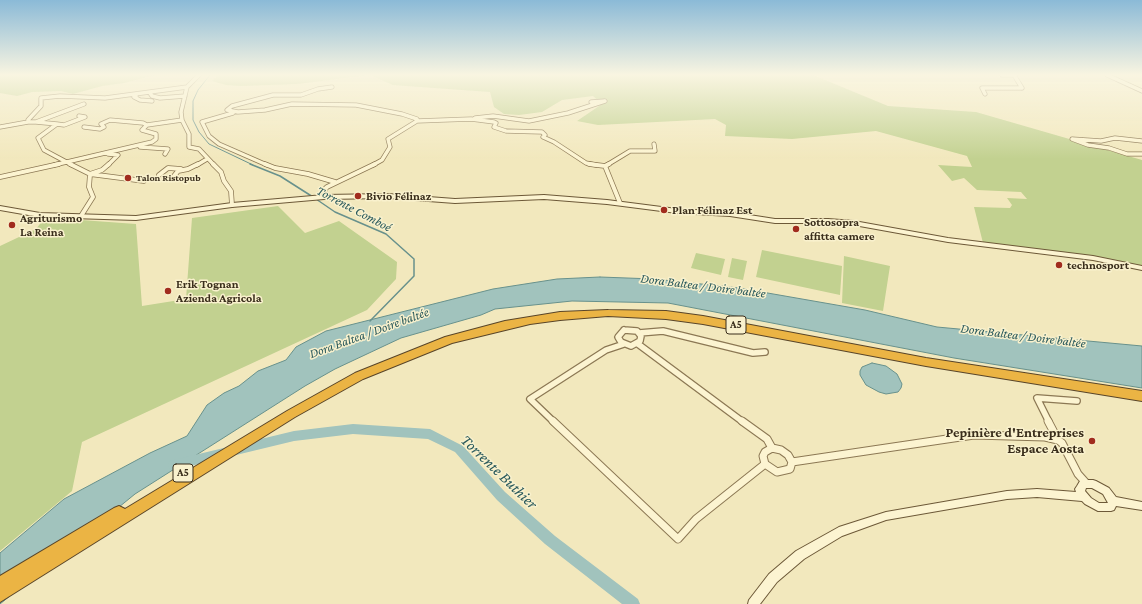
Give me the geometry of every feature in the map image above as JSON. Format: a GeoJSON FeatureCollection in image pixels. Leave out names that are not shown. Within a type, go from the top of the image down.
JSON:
{"type":"FeatureCollection","features":[{"type":"Feature","properties":{"kind":"highway","name":"A5"},"geometry":{"type":"LineString","coordinates":[[0,585],[314,393],[369,365],[436,339],[504,320],[577,309],[634,308],[719,317],[923,356],[1142,391]]}},
{"type":"Feature","properties":{"kind":"highway","name":"A5"},"geometry":{"type":"LineString","coordinates":[[0,594],[284,418],[337,388],[360,376],[419,351],[505,325],[560,316],[634,313],[674,316],[728,324],[926,362],[1142,396]]}},
{"type":"Feature","properties":{"kind":"main road"},"geometry":{"type":"LineString","coordinates":[[0,208],[40,215],[136,218],[232,205],[326,197],[372,196],[455,201],[544,197],[620,203],[676,211],[730,214],[775,221],[828,221],[854,223],[948,240],[1093,258],[1142,268]]}},
{"type":"Feature","properties":{"kind":"main road"},"geometry":{"type":"LineString","coordinates":[[1113,501],[1111,507],[1103,508],[1093,505],[1081,493],[1081,486],[1093,484],[1106,491],[1113,501],[1142,506]]}},
{"type":"Feature","properties":{"kind":"main road"},"geometry":{"type":"LineString","coordinates":[[753,604],[773,578],[800,556],[839,532],[886,516],[1007,494],[1037,493],[1084,497]]}},
{"type":"Feature","properties":{"kind":"street"},"geometry":{"type":"LineString","coordinates":[[28,122],[30,117],[41,106],[41,103]]}},
{"type":"Feature","properties":{"kind":"street"},"geometry":{"type":"LineString","coordinates":[[184,103],[182,120],[189,134],[189,146],[199,149],[221,172],[224,181],[232,191],[232,205]]}},
{"type":"Feature","properties":{"kind":"street"},"geometry":{"type":"LineString","coordinates":[[238,112],[227,110],[232,106],[242,103]]}},
{"type":"Feature","properties":{"kind":"street"},"geometry":{"type":"LineString","coordinates":[[326,197],[323,192],[336,182],[382,160],[390,147],[388,139],[417,121],[471,119],[493,116],[529,121],[559,115],[598,103]]}},
{"type":"Feature","properties":{"kind":"street"},"geometry":{"type":"LineString","coordinates":[[36,122],[84,104]]}},
{"type":"Feature","properties":{"kind":"street"},"geometry":{"type":"LineString","coordinates":[[336,182],[308,174],[275,168],[218,144],[209,136],[202,122],[238,112],[265,110],[292,104],[356,105],[402,114],[417,118],[417,121]]}},
{"type":"Feature","properties":{"kind":"street"},"geometry":{"type":"LineString","coordinates":[[0,127],[28,122],[64,125],[85,117],[79,116]]}},
{"type":"Feature","properties":{"kind":"street"},"geometry":{"type":"LineString","coordinates":[[471,119],[494,122],[496,123],[494,127],[506,131],[542,132],[545,135],[543,137],[554,142],[586,163],[605,166],[630,152],[655,151],[654,144]]}},
{"type":"Feature","properties":{"kind":"street"},"geometry":{"type":"LineString","coordinates":[[84,127],[100,129],[104,127],[101,124],[110,120],[143,123],[147,125],[182,120]]}},
{"type":"Feature","properties":{"kind":"street"},"geometry":{"type":"LineString","coordinates":[[57,124],[38,138],[47,152],[90,174],[144,181]]}},
{"type":"Feature","properties":{"kind":"street"},"geometry":{"type":"LineString","coordinates":[[0,177],[8,176],[32,168],[68,162],[152,142],[156,139],[156,134],[142,130],[147,125]]}},
{"type":"Feature","properties":{"kind":"street"},"geometry":{"type":"LineString","coordinates":[[1142,141],[1114,138],[1101,141],[1072,139],[1088,145],[1109,148],[1127,154],[1142,154]]}},
{"type":"Feature","properties":{"kind":"street"},"geometry":{"type":"LineString","coordinates":[[129,147],[168,149],[165,154]]}},
{"type":"Feature","properties":{"kind":"street"},"geometry":{"type":"LineString","coordinates":[[90,174],[102,170],[118,155],[104,154]]}},
{"type":"Feature","properties":{"kind":"street"},"geometry":{"type":"LineString","coordinates":[[174,176],[178,171],[188,169],[207,158]]}},
{"type":"Feature","properties":{"kind":"street"},"geometry":{"type":"LineString","coordinates":[[605,166],[620,203]]}},
{"type":"Feature","properties":{"kind":"street"},"geometry":{"type":"LineString","coordinates":[[159,174],[168,168],[188,169]]}},
{"type":"Feature","properties":{"kind":"street"},"geometry":{"type":"LineString","coordinates":[[81,216],[93,198],[89,186],[90,174]]}},
{"type":"Feature","properties":{"kind":"street"},"geometry":{"type":"LineString","coordinates":[[640,333],[641,339],[638,344],[631,346],[618,340],[621,331],[628,329],[640,333],[663,331],[753,353],[765,352]]}},
{"type":"Feature","properties":{"kind":"street"},"geometry":{"type":"LineString","coordinates":[[624,344],[606,350],[530,399],[678,539],[696,519],[765,464]]}},
{"type":"Feature","properties":{"kind":"street"},"geometry":{"type":"LineString","coordinates":[[638,344],[767,439],[772,448],[785,452],[792,462]]}},
{"type":"Feature","properties":{"kind":"street"},"geometry":{"type":"LineString","coordinates":[[1077,401],[1037,398],[1058,440],[1062,443],[1078,474],[1087,484]]}},
{"type":"Feature","properties":{"kind":"street"},"geometry":{"type":"LineString","coordinates":[[792,462],[974,436],[1046,437],[1058,440]]}},
{"type":"Feature","properties":{"kind":"street"},"geometry":{"type":"LineString","coordinates":[[772,448],[765,452],[763,456],[765,464],[772,470],[782,472],[790,469],[792,462]]}},
{"type":"Feature","properties":{"kind":"green space"},"geometry":{"type":"Polygon","coordinates":[[[493,103],[557,103],[542,112],[519,115],[504,114],[494,107],[493,103]]]}},
{"type":"Feature","properties":{"kind":"green space"},"geometry":{"type":"Polygon","coordinates":[[[601,103],[881,103],[888,106],[976,112],[1142,160],[1142,266],[1098,257],[983,243],[974,207],[1010,208],[1012,205],[1007,198],[1027,199],[1021,192],[977,190],[964,178],[952,181],[938,165],[972,167],[967,156],[876,131],[792,139],[725,136],[726,125],[715,119],[598,125],[577,121],[602,104],[601,103]]]}},
{"type":"Feature","properties":{"kind":"green space"},"geometry":{"type":"Polygon","coordinates":[[[278,206],[305,233],[339,221],[397,262],[396,279],[367,310],[82,442],[72,491],[0,551],[0,246],[36,229],[43,220],[81,220],[136,224],[142,306],[186,299],[192,218],[278,206]]]}},
{"type":"Feature","properties":{"kind":"green space"},"geometry":{"type":"Polygon","coordinates":[[[762,250],[842,266],[840,295],[756,277],[762,250]]]}},
{"type":"Feature","properties":{"kind":"green space"},"geometry":{"type":"Polygon","coordinates":[[[696,253],[725,259],[721,275],[691,268],[696,253]]]}},
{"type":"Feature","properties":{"kind":"green space"},"geometry":{"type":"Polygon","coordinates":[[[844,256],[890,266],[883,311],[842,303],[844,256]]]}},
{"type":"Feature","properties":{"kind":"green space"},"geometry":{"type":"Polygon","coordinates":[[[732,258],[747,261],[743,280],[728,277],[732,258]]]}},
{"type":"Feature","properties":{"kind":"water","name":"Dora Baltea / Doire baltée"},"geometry":{"type":"Polygon","coordinates":[[[600,277],[654,279],[739,288],[865,310],[937,327],[1142,346],[1142,388],[954,358],[668,303],[572,301],[495,309],[481,315],[401,338],[335,369],[305,386],[135,494],[0,604],[0,553],[64,499],[150,453],[187,436],[207,405],[224,393],[239,386],[258,371],[286,360],[296,347],[326,331],[493,289],[557,279],[600,277]]]}},
{"type":"Feature","properties":{"kind":"water"},"geometry":{"type":"Polygon","coordinates":[[[872,363],[886,366],[897,374],[902,384],[898,392],[886,394],[866,385],[860,375],[860,371],[862,367],[872,363]]]}},
{"type":"Feature","properties":{"kind":"waterway","name":"Torrente Comboé"},"geometry":{"type":"LineString","coordinates":[[193,103],[193,120],[199,132],[209,144],[253,165]]}},
{"type":"Feature","properties":{"kind":"waterway","name":"Torrente Comboé"},"geometry":{"type":"LineString","coordinates":[[250,164],[280,176],[313,197]]}},
{"type":"Feature","properties":{"kind":"waterway","name":"Torrente Comboé"},"geometry":{"type":"LineString","coordinates":[[316,199],[335,212],[386,234],[414,259],[414,276],[370,321]]}},
{"type":"Feature","properties":{"kind":"waterway","name":"Torrente Buthier"},"geometry":{"type":"LineString","coordinates":[[174,465],[294,436],[353,429],[430,434],[459,449],[501,496],[550,540],[633,604]]}},
{"type":"Feature","properties":{"kind":"place","name":"Talon Ristopub"},"geometry":{"type":"Point","coordinates":[128,178]}},
{"type":"Feature","properties":{"kind":"place","name":"Bivio Félinaz"},"geometry":{"type":"Point","coordinates":[358,196]}},
{"type":"Feature","properties":{"kind":"place","name":"Plan Félinaz Est"},"geometry":{"type":"Point","coordinates":[664,210]}},
{"type":"Feature","properties":{"kind":"place","name":"Agriturismo La Reina"},"geometry":{"type":"Point","coordinates":[12,225]}},
{"type":"Feature","properties":{"kind":"place","name":"Sottosopra affitta camere"},"geometry":{"type":"Point","coordinates":[796,229]}},
{"type":"Feature","properties":{"kind":"place","name":"technosport"},"geometry":{"type":"Point","coordinates":[1059,265]}},
{"type":"Feature","properties":{"kind":"place","name":"Erik Tognan Azienda Agricola"},"geometry":{"type":"Point","coordinates":[168,291]}},
{"type":"Feature","properties":{"kind":"place","name":"Pepinière d'Entreprises Espace Aosta"},"geometry":{"type":"Point","coordinates":[1092,441]}}]}
